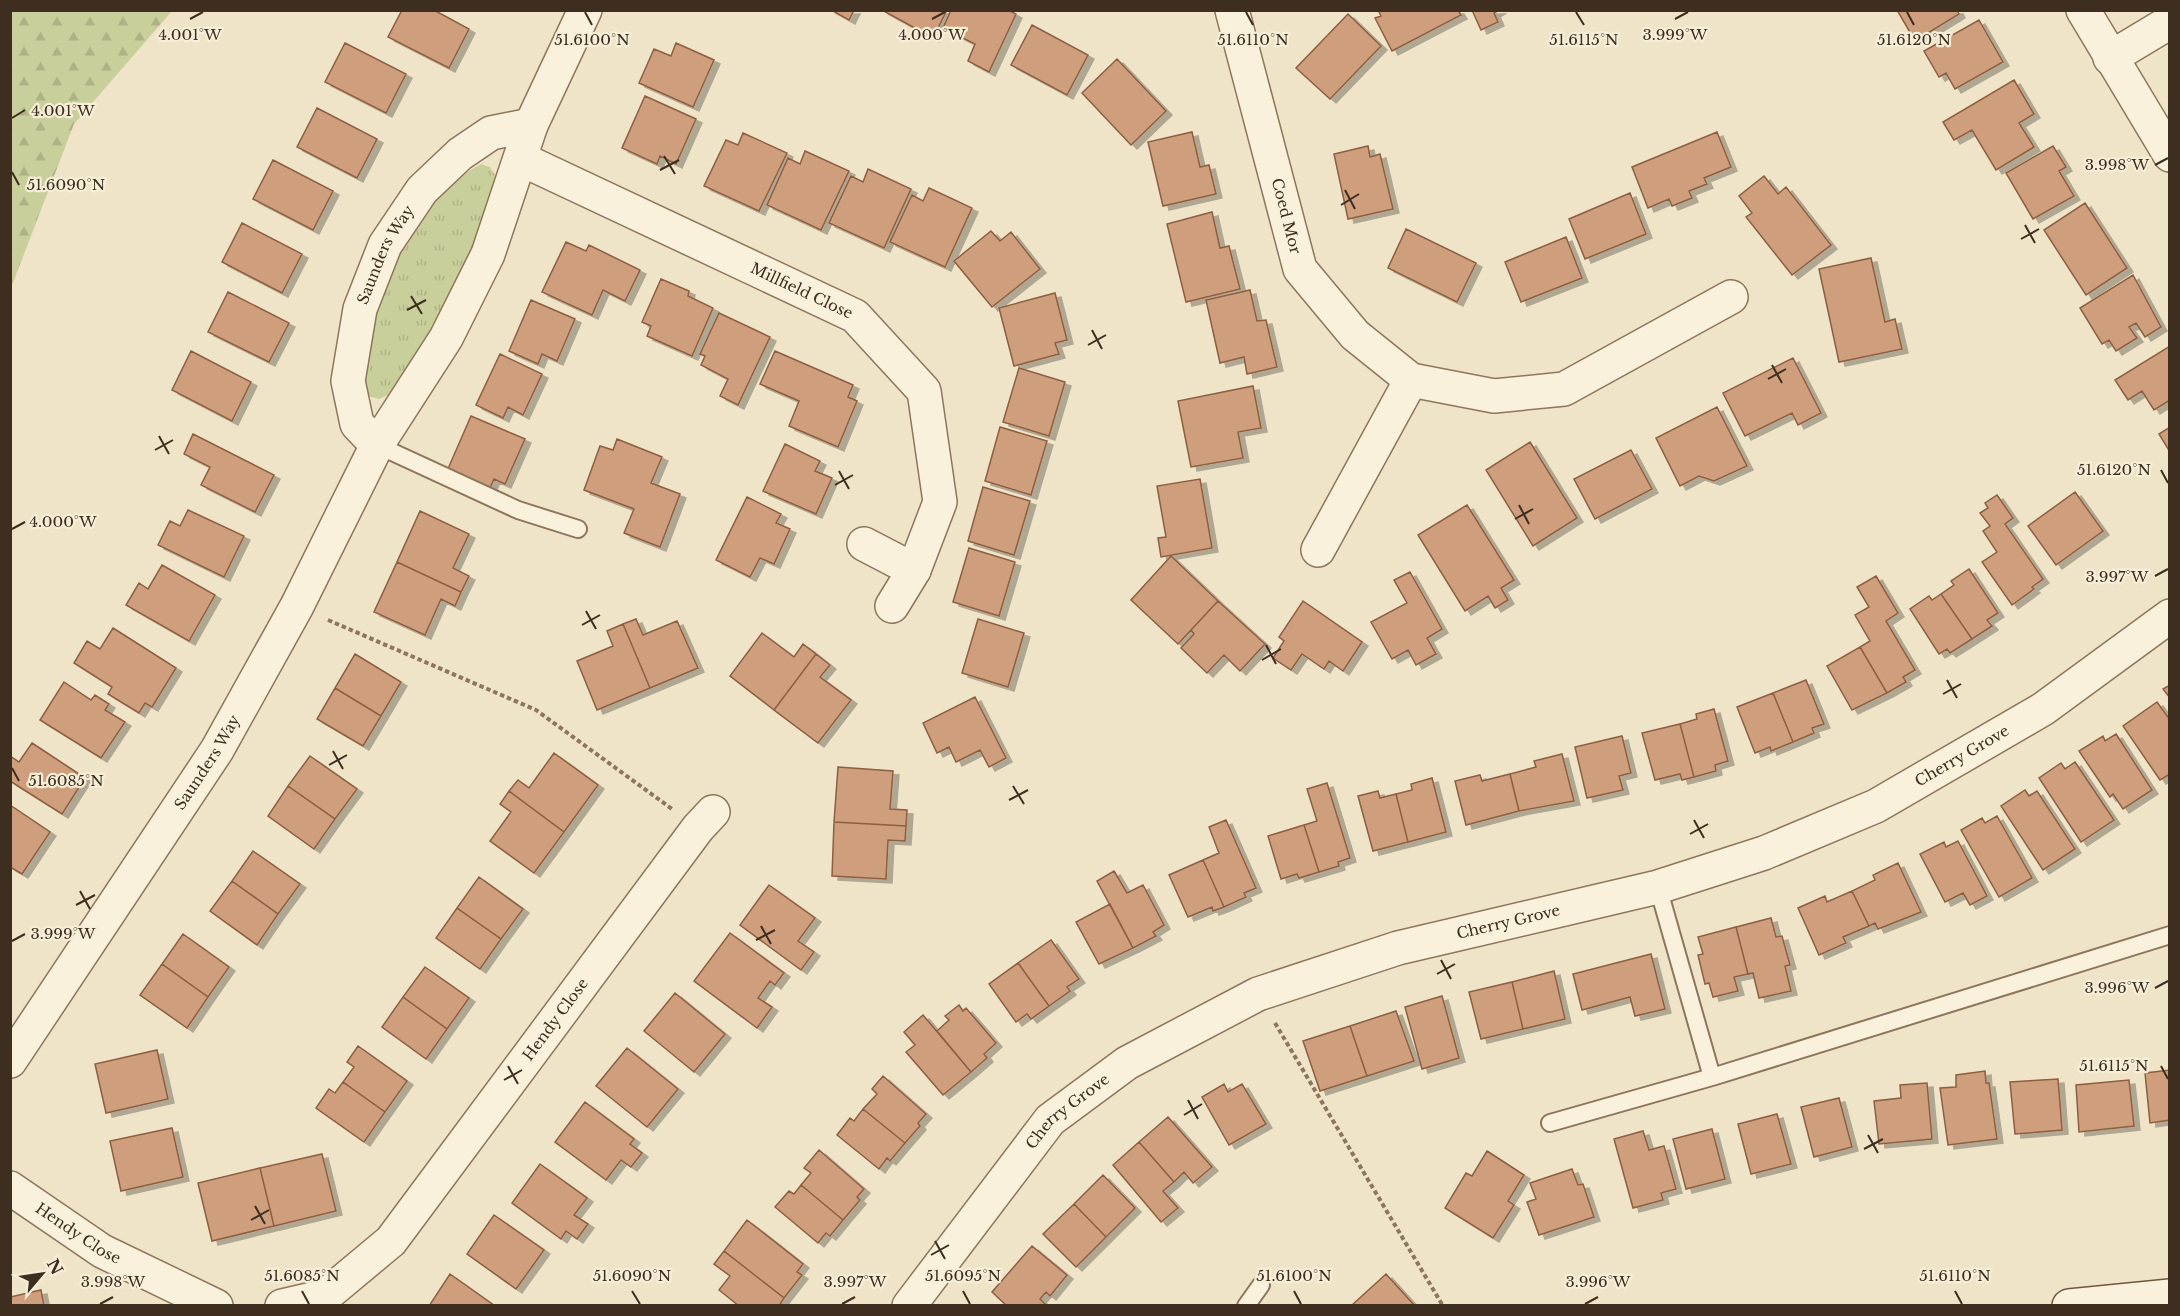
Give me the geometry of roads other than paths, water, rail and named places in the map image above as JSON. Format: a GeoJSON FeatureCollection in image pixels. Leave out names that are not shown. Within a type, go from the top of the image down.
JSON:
{"type":"FeatureCollection","features":[{"type":"Feature","properties":{"kind":"street","name":"Saunders Way"},"geometry":{"type":"LineString","coordinates":[[10,1061],[217,750],[297,606],[377,445],[446,338],[488,254],[531,124],[585,10]]}},
{"type":"Feature","properties":{"kind":"street","name":"Coed Mor"},"geometry":{"type":"LineString","coordinates":[[1232,10],[1300,269],[1355,335],[1411,380],[1494,396],[1564,389],[1731,297]]}},
{"type":"Feature","properties":{"kind":"street"},"geometry":{"type":"LineString","coordinates":[[2083,10],[2169,155]]}},
{"type":"Feature","properties":{"kind":"street"},"geometry":{"type":"LineString","coordinates":[[2110,58],[2169,22]]}},
{"type":"Feature","properties":{"kind":"street","name":"Saunders Way"},"geometry":{"type":"LineString","coordinates":[[377,445],[357,424],[348,381],[360,309],[385,245],[422,190],[460,154],[491,134],[531,124]]}},
{"type":"Feature","properties":{"kind":"street","name":"Millfield Close"},"geometry":{"type":"LineString","coordinates":[[521,159],[855,316],[924,391],[940,502],[914,570],[892,606]]}},
{"type":"Feature","properties":{"kind":"street"},"geometry":{"type":"LineString","coordinates":[[1318,550],[1411,380]]}},
{"type":"Feature","properties":{"kind":"street"},"geometry":{"type":"LineString","coordinates":[[864,544],[914,570]]}},
{"type":"Feature","properties":{"kind":"street","name":"Cherry Grove"},"geometry":{"type":"LineString","coordinates":[[909,1305],[1050,1120],[1128,1063],[1258,994],[1398,948],[1658,886],[1764,853],[1876,806],[2043,709],[2169,616]]}},
{"type":"Feature","properties":{"kind":"street","name":"Hendy Close"},"geometry":{"type":"LineString","coordinates":[[282,1305],[325,1296],[391,1240],[706,820]]}},
{"type":"Feature","properties":{"kind":"street","name":"Hendy Close"},"geometry":{"type":"LineString","coordinates":[[10,1188],[102,1251],[216,1305]]}},
{"type":"Feature","properties":{"kind":"street"},"geometry":{"type":"LineString","coordinates":[[2069,1305],[2169,1296]]}},
{"type":"Feature","properties":{"kind":"lane"},"geometry":{"type":"LineString","coordinates":[[377,445],[519,510],[578,529]]}},
{"type":"Feature","properties":{"kind":"lane"},"geometry":{"type":"LineString","coordinates":[[1658,886],[1712,1077]]}},
{"type":"Feature","properties":{"kind":"lane"},"geometry":{"type":"LineString","coordinates":[[1550,1123],[1712,1077],[2169,935]]}},
{"type":"Feature","properties":{"kind":"lane"},"geometry":{"type":"LineString","coordinates":[[1246,1305],[1261,1285]]}}]}
